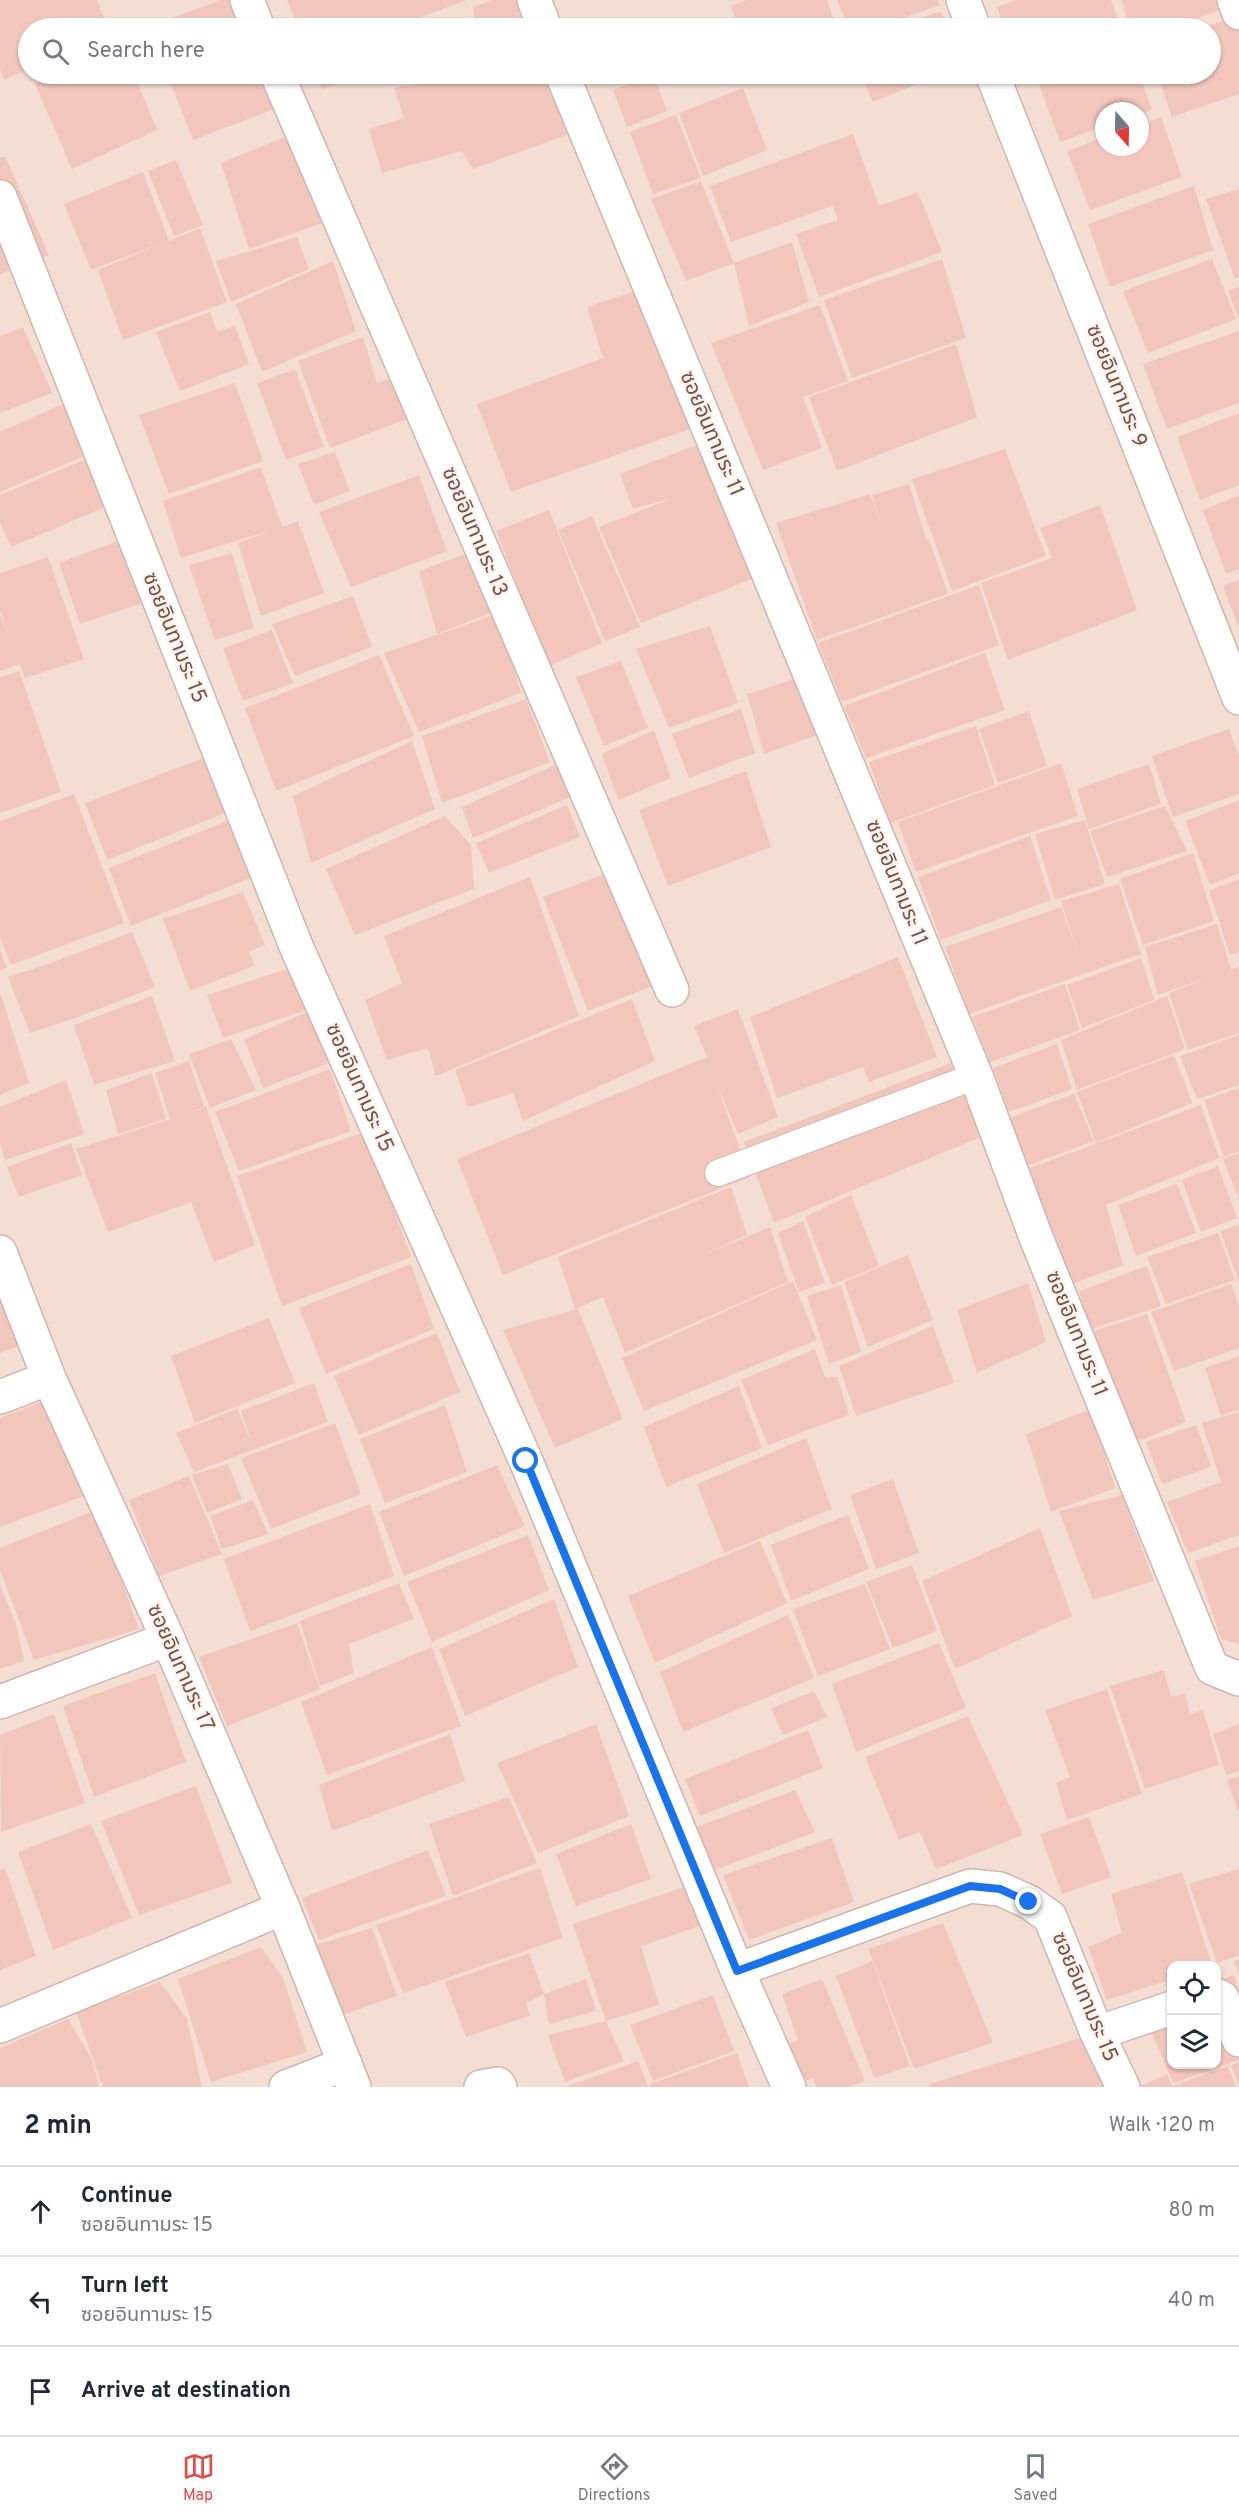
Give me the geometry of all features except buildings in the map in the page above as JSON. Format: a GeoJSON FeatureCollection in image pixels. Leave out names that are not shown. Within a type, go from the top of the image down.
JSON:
{"type":"FeatureCollection","features":[{"type":"Feature","properties":{"kind":"street"},"geometry":{"type":"LineString","coordinates":[[247,0],[254,18]]}},
{"type":"Feature","properties":{"kind":"street"},"geometry":{"type":"LineString","coordinates":[[534,0],[541,18]]}},
{"type":"Feature","properties":{"kind":"street"},"geometry":{"type":"LineString","coordinates":[[963,0],[970,18]]}},
{"type":"Feature","properties":{"kind":"street"},"geometry":{"type":"LineString","coordinates":[[1234,0],[1239,14]]}},
{"type":"Feature","properties":{"kind":"street","name":"ซอยอินทามระ 13"},"geometry":{"type":"LineString","coordinates":[[280,84],[672,990]]}},
{"type":"Feature","properties":{"kind":"street","name":"ซอยอินทามระ 11"},"geometry":{"type":"LineString","coordinates":[[566,84],[976,1076],[1037,1240],[1212,1668],[1239,1679]]}},
{"type":"Feature","properties":{"kind":"street","name":"ซอยอินทามระ 9"},"geometry":{"type":"LineString","coordinates":[[996,84],[1239,698]]}},
{"type":"Feature","properties":{"kind":"street","name":"ซอยอินทามระ 15"},"geometry":{"type":"LineString","coordinates":[[0,196],[296,946],[526,1461],[737,1971],[789,2087]]}},
{"type":"Feature","properties":{"kind":"street","name":"ซอยอินทามระ 17"},"geometry":{"type":"LineString","coordinates":[[0,1252],[49,1378],[168,1639],[283,1908],[350,2076]]}},
{"type":"Feature","properties":{"kind":"street"},"geometry":{"type":"LineString","coordinates":[[0,1397],[49,1378]]}},
{"type":"Feature","properties":{"kind":"street"},"geometry":{"type":"LineString","coordinates":[[0,1702],[168,1639]]}},
{"type":"Feature","properties":{"kind":"street","name":"ซอยอินทามระ 15"},"geometry":{"type":"LineString","coordinates":[[737,1971],[970,1886],[1000,1889],[1029,1902],[1050,1917],[1097,2034],[1123,2087]]}},
{"type":"Feature","properties":{"kind":"street"},"geometry":{"type":"LineString","coordinates":[[0,2026],[283,1908]]}},
{"type":"Feature","properties":{"kind":"street"},"geometry":{"type":"LineString","coordinates":[[1221,1998],[1239,2040]]}},
{"type":"Feature","properties":{"kind":"street"},"geometry":{"type":"LineString","coordinates":[[1097,2034],[1167,2010]]}},
{"type":"Feature","properties":{"kind":"street"},"geometry":{"type":"LineString","coordinates":[[286,2087],[350,2076]]}},
{"type":"Feature","properties":{"kind":"street"},"geometry":{"type":"LineString","coordinates":[[481,2087],[498,2084],[500,2087]]}},
{"type":"Feature","properties":{"kind":"lane"},"geometry":{"type":"LineString","coordinates":[[718,1173],[976,1076]]}},
{"type":"Feature","properties":{"kind":"shaded area"},"geometry":{"type":"Polygon","coordinates":[[[0,0],[1239,0],[1239,2087],[0,2087],[0,0]]]}},
{"type":"Feature","properties":{"kind":"route"},"geometry":{"type":"LineString","coordinates":[[526,1461],[737,1971],[970,1886],[1000,1889],[1029,1902]]}}]}
